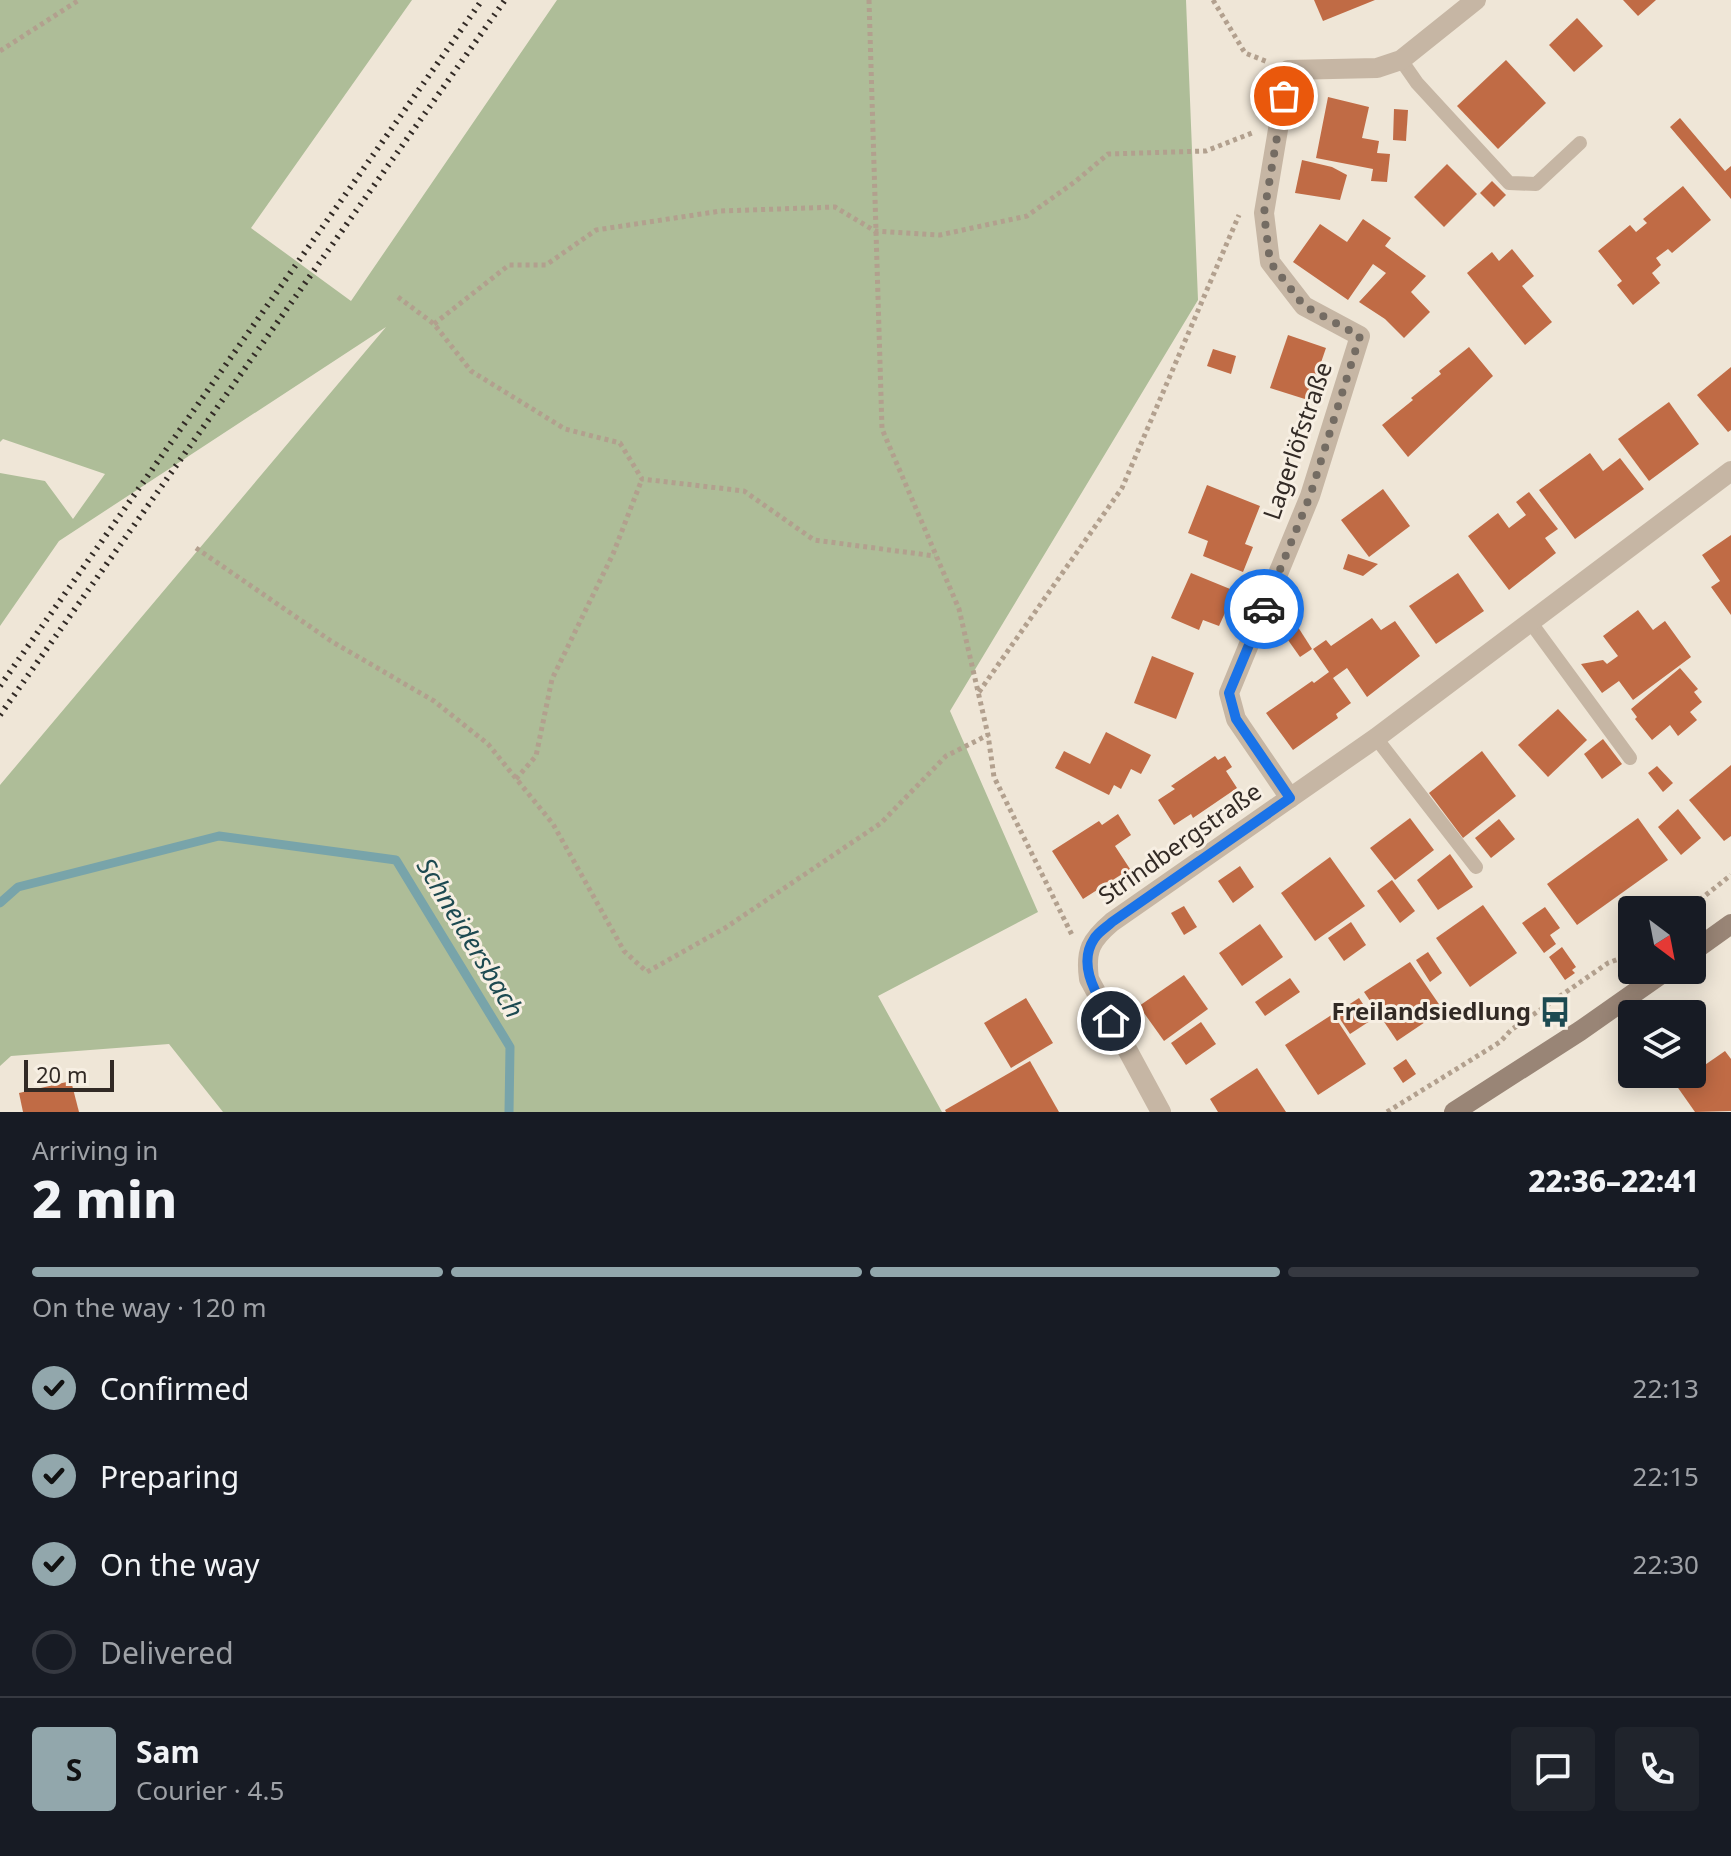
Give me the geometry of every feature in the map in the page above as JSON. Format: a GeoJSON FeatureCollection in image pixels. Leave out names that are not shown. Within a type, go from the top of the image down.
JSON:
{"type":"FeatureCollection","features":[{"type":"Feature","properties":{"kind":"main road"},"geometry":{"type":"LineString","coordinates":[[1706,942],[1731,924]]}},
{"type":"Feature","properties":{"kind":"main road"},"geometry":{"type":"LineString","coordinates":[[1454,1112],[1647,984]]}},
{"type":"Feature","properties":{"kind":"street"},"geometry":{"type":"LineString","coordinates":[[1288,70],[1377,68],[1401,60],[1461,5]]}},
{"type":"Feature","properties":{"kind":"street","name":"Lagerlöfstraße"},"geometry":{"type":"LineString","coordinates":[[1288,70],[1264,213],[1270,262],[1304,306],[1360,336],[1310,496],[1229,693],[1236,719],[1290,798]]}},
{"type":"Feature","properties":{"kind":"street","name":"Strindbergstraße"},"geometry":{"type":"LineString","coordinates":[[1088,959],[1094,938],[1112,922],[1376,738],[1731,471]]}},
{"type":"Feature","properties":{"kind":"street"},"geometry":{"type":"LineString","coordinates":[[1088,959],[1089,979],[1161,1112]]}},
{"type":"Feature","properties":{"kind":"lane"},"geometry":{"type":"LineString","coordinates":[[1401,60],[1417,83],[1509,183],[1536,184],[1580,143]]}},
{"type":"Feature","properties":{"kind":"lane"},"geometry":{"type":"LineString","coordinates":[[1531,623],[1630,758]]}},
{"type":"Feature","properties":{"kind":"lane"},"geometry":{"type":"LineString","coordinates":[[1376,738],[1476,867]]}},
{"type":"Feature","properties":{"kind":"path"},"geometry":{"type":"LineString","coordinates":[[0,51],[79,0]]}},
{"type":"Feature","properties":{"kind":"path"},"geometry":{"type":"LineString","coordinates":[[869,0],[882,429],[959,609],[988,735],[994,777],[1070,933],[1088,959]]}},
{"type":"Feature","properties":{"kind":"path"},"geometry":{"type":"LineString","coordinates":[[1213,0],[1245,53],[1288,70]]}},
{"type":"Feature","properties":{"kind":"path"},"geometry":{"type":"LineString","coordinates":[[434,324],[509,265],[546,265],[596,230],[721,211],[835,207],[875,231],[940,235],[1027,216],[1108,154],[1206,151],[1279,122]]}},
{"type":"Feature","properties":{"kind":"path"},"geometry":{"type":"LineString","coordinates":[[979,693],[1122,488],[1243,208]]}},
{"type":"Feature","properties":{"kind":"path"},"geometry":{"type":"LineString","coordinates":[[398,297],[434,324],[471,371],[565,429],[620,443],[642,479]]}},
{"type":"Feature","properties":{"kind":"path"},"geometry":{"type":"LineString","coordinates":[[642,479],[744,491],[814,540],[936,556]]}},
{"type":"Feature","properties":{"kind":"path"},"geometry":{"type":"LineString","coordinates":[[516,779],[536,756],[552,679],[613,554],[642,479]]}},
{"type":"Feature","properties":{"kind":"path"},"geometry":{"type":"LineString","coordinates":[[196,548],[331,641],[434,701],[488,744],[553,824],[624,951],[647,972],[725,928],[881,823],[946,756],[988,735]]}},
{"type":"Feature","properties":{"kind":"path"},"geometry":{"type":"LineString","coordinates":[[1705,896],[1731,875]]}},
{"type":"Feature","properties":{"kind":"path"},"geometry":{"type":"LineString","coordinates":[[1387,1112],[1500,1042],[1511,1030],[1618,959]]}},
{"type":"Feature","properties":{"kind":"green space"},"geometry":{"type":"Polygon","coordinates":[[[0,0],[412,0],[251,228],[351,301],[557,0],[1186,0],[1198,300],[950,711],[1038,912],[878,996],[942,1112],[223,1112],[169,1044],[11,1056],[0,1066],[0,785],[386,327],[59,541],[0,626],[0,473],[45,481],[73,519],[105,474],[3,439],[0,442],[0,0]]]}},
{"type":"Feature","properties":{"kind":"building"},"geometry":{"type":"Polygon","coordinates":[[[1314,0],[1375,0],[1323,21],[1314,0]]]}},
{"type":"Feature","properties":{"kind":"building"},"geometry":{"type":"Polygon","coordinates":[[[1623,0],[1656,0],[1638,16],[1623,0]]]}},
{"type":"Feature","properties":{"kind":"building"},"geometry":{"type":"Polygon","coordinates":[[[1577,18],[1603,46],[1574,72],[1549,45],[1577,18]]]}},
{"type":"Feature","properties":{"kind":"building"},"geometry":{"type":"Polygon","coordinates":[[[1506,60],[1546,103],[1498,149],[1457,106],[1506,60]]]}},
{"type":"Feature","properties":{"kind":"building"},"geometry":{"type":"Polygon","coordinates":[[[1328,97],[1369,107],[1362,138],[1379,141],[1377,153],[1390,154],[1387,182],[1371,181],[1373,169],[1316,158],[1328,97]]]}},
{"type":"Feature","properties":{"kind":"building"},"geometry":{"type":"Polygon","coordinates":[[[1394,109],[1408,110],[1406,141],[1393,140],[1394,109]]]}},
{"type":"Feature","properties":{"kind":"building"},"geometry":{"type":"Polygon","coordinates":[[[1680,118],[1725,171],[1731,166],[1731,199],[1670,127],[1680,118]]]}},
{"type":"Feature","properties":{"kind":"building"},"geometry":{"type":"Polygon","coordinates":[[[1302,160],[1332,167],[1347,175],[1340,200],[1295,193],[1302,160]]]}},
{"type":"Feature","properties":{"kind":"building"},"geometry":{"type":"Polygon","coordinates":[[[1447,164],[1477,194],[1444,227],[1414,197],[1447,164]]]}},
{"type":"Feature","properties":{"kind":"building"},"geometry":{"type":"Polygon","coordinates":[[[1492,181],[1506,195],[1494,207],[1480,193],[1492,181]]]}},
{"type":"Feature","properties":{"kind":"building"},"geometry":{"type":"Polygon","coordinates":[[[1683,186],[1711,220],[1672,253],[1668,249],[1656,258],[1661,265],[1652,273],[1660,283],[1633,305],[1617,285],[1622,281],[1598,251],[1630,225],[1636,232],[1647,223],[1643,219],[1683,186]]]}},
{"type":"Feature","properties":{"kind":"building"},"geometry":{"type":"Polygon","coordinates":[[[1363,219],[1391,238],[1385,246],[1426,276],[1411,292],[1430,312],[1404,338],[1385,319],[1359,302],[1386,273],[1373,264],[1348,300],[1293,262],[1320,224],[1347,242],[1363,219]]]}},
{"type":"Feature","properties":{"kind":"building"},"geometry":{"type":"Polygon","coordinates":[[[1512,249],[1534,276],[1522,286],[1552,322],[1525,345],[1467,273],[1492,252],[1499,261],[1512,249]]]}},
{"type":"Feature","properties":{"kind":"building"},"geometry":{"type":"Polygon","coordinates":[[[1288,335],[1326,348],[1308,400],[1270,388],[1288,335]]]}},
{"type":"Feature","properties":{"kind":"building"},"geometry":{"type":"Polygon","coordinates":[[[1469,347],[1493,376],[1408,457],[1382,425],[1469,347]]]}},
{"type":"Feature","properties":{"kind":"building"},"geometry":{"type":"Polygon","coordinates":[[[1213,349],[1236,356],[1231,374],[1207,366],[1213,349]]]}},
{"type":"Feature","properties":{"kind":"building"},"geometry":{"type":"Polygon","coordinates":[[[1731,367],[1731,430],[1728,432],[1697,395],[1731,367]]]}},
{"type":"Feature","properties":{"kind":"building"},"geometry":{"type":"Polygon","coordinates":[[[1669,402],[1699,444],[1649,481],[1618,439],[1669,402]]]}},
{"type":"Feature","properties":{"kind":"building"},"geometry":{"type":"Polygon","coordinates":[[[1590,453],[1603,471],[1620,458],[1644,489],[1575,539],[1539,490],[1590,453]]]}},
{"type":"Feature","properties":{"kind":"building"},"geometry":{"type":"Polygon","coordinates":[[[1207,485],[1260,506],[1245,544],[1253,547],[1243,572],[1203,556],[1208,541],[1188,533],[1207,485]]]}},
{"type":"Feature","properties":{"kind":"building"},"geometry":{"type":"Polygon","coordinates":[[[1383,489],[1410,526],[1369,557],[1341,520],[1383,489]]]}},
{"type":"Feature","properties":{"kind":"building"},"geometry":{"type":"Polygon","coordinates":[[[1529,492],[1558,529],[1545,538],[1556,553],[1509,590],[1468,536],[1498,513],[1509,528],[1526,515],[1516,502],[1529,492]]]}},
{"type":"Feature","properties":{"kind":"building"},"geometry":{"type":"Polygon","coordinates":[[[1731,535],[1731,615],[1711,587],[1720,581],[1702,555],[1731,535]]]}},
{"type":"Feature","properties":{"kind":"building"},"geometry":{"type":"Polygon","coordinates":[[[1348,554],[1378,564],[1363,576],[1343,569],[1348,554]]]}},
{"type":"Feature","properties":{"kind":"building"},"geometry":{"type":"Polygon","coordinates":[[[1191,573],[1235,591],[1219,626],[1203,620],[1199,630],[1171,618],[1191,573]]]}},
{"type":"Feature","properties":{"kind":"building"},"geometry":{"type":"Polygon","coordinates":[[[1458,573],[1484,611],[1436,644],[1409,606],[1458,573]]]}},
{"type":"Feature","properties":{"kind":"building"},"geometry":{"type":"Polygon","coordinates":[[[1638,610],[1653,630],[1665,621],[1691,657],[1633,700],[1619,681],[1602,693],[1581,664],[1603,660],[1607,664],[1618,656],[1603,636],[1638,610]]]}},
{"type":"Feature","properties":{"kind":"building"},"geometry":{"type":"Polygon","coordinates":[[[1372,618],[1381,630],[1395,621],[1420,656],[1367,697],[1347,668],[1333,678],[1351,703],[1336,714],[1338,718],[1293,750],[1266,713],[1329,672],[1313,649],[1326,640],[1331,646],[1372,618]]]}},
{"type":"Feature","properties":{"kind":"building"},"geometry":{"type":"Polygon","coordinates":[[[1296,624],[1312,649],[1300,657],[1283,633],[1296,624]]]}},
{"type":"Feature","properties":{"kind":"building"},"geometry":{"type":"Polygon","coordinates":[[[1152,656],[1194,673],[1176,719],[1134,703],[1152,656]]]}},
{"type":"Feature","properties":{"kind":"building"},"geometry":{"type":"Polygon","coordinates":[[[1680,668],[1698,689],[1694,692],[1702,702],[1690,712],[1697,720],[1678,736],[1670,725],[1652,740],[1631,709],[1680,668]]]}},
{"type":"Feature","properties":{"kind":"building"},"geometry":{"type":"Polygon","coordinates":[[[1558,709],[1587,740],[1548,777],[1518,745],[1558,709]]]}},
{"type":"Feature","properties":{"kind":"building"},"geometry":{"type":"Polygon","coordinates":[[[1106,732],[1151,755],[1141,774],[1131,769],[1121,789],[1114,785],[1109,795],[1055,768],[1064,751],[1090,764],[1106,732]]]}},
{"type":"Feature","properties":{"kind":"building"},"geometry":{"type":"Polygon","coordinates":[[[1603,739],[1622,764],[1602,779],[1584,754],[1603,739]]]}},
{"type":"Feature","properties":{"kind":"building"},"geometry":{"type":"Polygon","coordinates":[[[1482,751],[1516,796],[1463,838],[1429,793],[1482,751]]]}},
{"type":"Feature","properties":{"kind":"building"},"geometry":{"type":"Polygon","coordinates":[[[1215,756],[1218,760],[1225,756],[1232,767],[1226,771],[1237,788],[1193,818],[1191,814],[1174,825],[1158,800],[1175,789],[1171,786],[1215,756]]]}},
{"type":"Feature","properties":{"kind":"building"},"geometry":{"type":"Polygon","coordinates":[[[1731,765],[1731,836],[1724,841],[1689,800],[1731,765]]]}},
{"type":"Feature","properties":{"kind":"building"},"geometry":{"type":"Polygon","coordinates":[[[1657,766],[1673,783],[1663,792],[1648,773],[1657,766]]]}},
{"type":"Feature","properties":{"kind":"building"},"geometry":{"type":"Polygon","coordinates":[[[1678,809],[1701,838],[1681,855],[1658,827],[1678,809]]]}},
{"type":"Feature","properties":{"kind":"building"},"geometry":{"type":"Polygon","coordinates":[[[1118,814],[1131,835],[1115,846],[1130,869],[1083,899],[1052,851],[1099,821],[1102,825],[1118,814]]]}},
{"type":"Feature","properties":{"kind":"building"},"geometry":{"type":"Polygon","coordinates":[[[1410,818],[1434,850],[1395,880],[1370,848],[1410,818]]]}},
{"type":"Feature","properties":{"kind":"building"},"geometry":{"type":"Polygon","coordinates":[[[1638,818],[1668,860],[1577,925],[1547,884],[1638,818]]]}},
{"type":"Feature","properties":{"kind":"building"},"geometry":{"type":"Polygon","coordinates":[[[1499,819],[1515,839],[1491,858],[1475,838],[1499,819]]]}},
{"type":"Feature","properties":{"kind":"building"},"geometry":{"type":"Polygon","coordinates":[[[1450,854],[1473,887],[1438,910],[1417,880],[1450,854]]]}},
{"type":"Feature","properties":{"kind":"building"},"geometry":{"type":"Polygon","coordinates":[[[1330,857],[1365,906],[1315,941],[1281,893],[1330,857]]]}},
{"type":"Feature","properties":{"kind":"building"},"geometry":{"type":"Polygon","coordinates":[[[1240,866],[1254,887],[1233,903],[1218,881],[1240,866]]]}},
{"type":"Feature","properties":{"kind":"building"},"geometry":{"type":"Polygon","coordinates":[[[1392,880],[1415,911],[1400,923],[1377,891],[1392,880]]]}},
{"type":"Feature","properties":{"kind":"building"},"geometry":{"type":"Polygon","coordinates":[[[1483,905],[1517,953],[1470,987],[1436,938],[1483,905]]]}},
{"type":"Feature","properties":{"kind":"building"},"geometry":{"type":"Polygon","coordinates":[[[1184,906],[1197,927],[1184,935],[1171,913],[1184,906]]]}},
{"type":"Feature","properties":{"kind":"building"},"geometry":{"type":"Polygon","coordinates":[[[1545,907],[1560,928],[1550,935],[1556,944],[1544,953],[1522,923],[1545,907]]]}},
{"type":"Feature","properties":{"kind":"building"},"geometry":{"type":"Polygon","coordinates":[[[1351,922],[1366,945],[1344,961],[1328,938],[1351,922]]]}},
{"type":"Feature","properties":{"kind":"building"},"geometry":{"type":"Polygon","coordinates":[[[1260,924],[1283,957],[1242,986],[1219,953],[1260,924]]]}},
{"type":"Feature","properties":{"kind":"building"},"geometry":{"type":"Polygon","coordinates":[[[1562,947],[1576,967],[1572,970],[1575,973],[1565,980],[1549,957],[1562,947]]]}},
{"type":"Feature","properties":{"kind":"building"},"geometry":{"type":"Polygon","coordinates":[[[1428,952],[1442,973],[1430,982],[1416,960],[1428,952]]]}},
{"type":"Feature","properties":{"kind":"building"},"geometry":{"type":"Polygon","coordinates":[[[1410,962],[1443,1010],[1397,1041],[1364,992],[1410,962]]]}},
{"type":"Feature","properties":{"kind":"building"},"geometry":{"type":"Polygon","coordinates":[[[1184,975],[1208,1009],[1164,1041],[1139,1006],[1184,975]]]}},
{"type":"Feature","properties":{"kind":"building"},"geometry":{"type":"Polygon","coordinates":[[[1290,978],[1300,992],[1265,1016],[1255,1002],[1290,978]]]}},
{"type":"Feature","properties":{"kind":"building"},"geometry":{"type":"Polygon","coordinates":[[[1026,998],[1053,1043],[1011,1068],[984,1023],[1026,998]]]}},
{"type":"Feature","properties":{"kind":"building"},"geometry":{"type":"Polygon","coordinates":[[[1359,998],[1373,1019],[1350,1034],[1336,1013],[1359,998]]]}},
{"type":"Feature","properties":{"kind":"building"},"geometry":{"type":"Polygon","coordinates":[[[1333,1014],[1366,1064],[1318,1095],[1285,1045],[1333,1014]]]}},
{"type":"Feature","properties":{"kind":"building"},"geometry":{"type":"Polygon","coordinates":[[[1201,1022],[1216,1044],[1186,1065],[1171,1043],[1201,1022]]]}},
{"type":"Feature","properties":{"kind":"building"},"geometry":{"type":"Polygon","coordinates":[[[1725,1051],[1731,1059],[1731,1111],[1695,1112],[1678,1088],[1706,1088],[1706,1064],[1725,1051]]]}},
{"type":"Feature","properties":{"kind":"building"},"geometry":{"type":"Polygon","coordinates":[[[1406,1059],[1416,1074],[1403,1083],[1393,1068],[1406,1059]]]}},
{"type":"Feature","properties":{"kind":"building"},"geometry":{"type":"Polygon","coordinates":[[[1030,1061],[1059,1112],[946,1112],[945,1110],[1030,1061]]]}},
{"type":"Feature","properties":{"kind":"building"},"geometry":{"type":"Polygon","coordinates":[[[1257,1068],[1286,1112],[1218,1112],[1210,1099],[1257,1068]]]}},
{"type":"Feature","properties":{"kind":"building"},"geometry":{"type":"Polygon","coordinates":[[[71,1081],[79,1112],[23,1112],[19,1093],[71,1081]]]}},
{"type":"Feature","properties":{"kind":"waterway","name":"Schneidersbach"},"geometry":{"type":"LineString","coordinates":[[0,903],[18,887],[219,836],[396,860],[510,1047],[509,1112]]}},
{"type":"Feature","properties":{"kind":"railway"},"geometry":{"type":"LineString","coordinates":[[0,686],[482,0]]}},
{"type":"Feature","properties":{"kind":"railway"},"geometry":{"type":"LineString","coordinates":[[0,715],[505,0]]}},
{"type":"Feature","properties":{"kind":"way so far"},"geometry":{"type":"LineString","coordinates":[[1264,609],[1310,496],[1360,336],[1304,306],[1270,262],[1264,213],[1284,96]]}},
{"type":"Feature","properties":{"kind":"place","name":"Freilandsiedlung"},"geometry":{"type":"Point","coordinates":[1555,1012]}},
{"type":"Feature","properties":{"kind":"route"},"geometry":{"type":"LineString","coordinates":[[1111,1021],[1089,979],[1089,950],[1094,938],[1112,922],[1290,798],[1236,719],[1229,693],[1264,609]]}}]}
